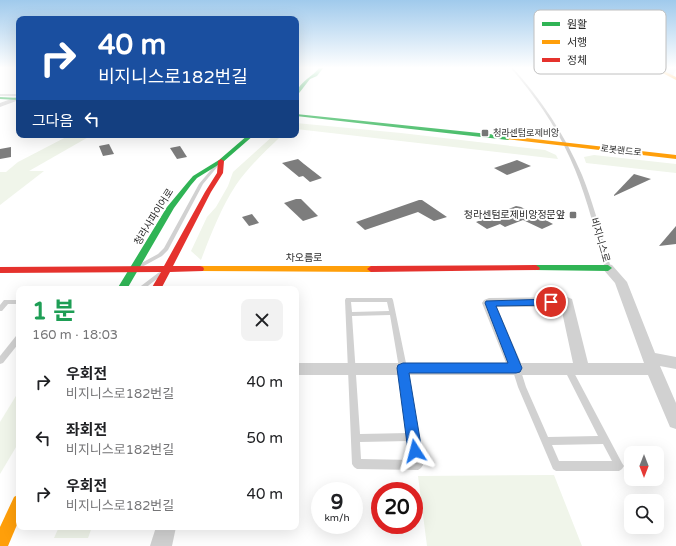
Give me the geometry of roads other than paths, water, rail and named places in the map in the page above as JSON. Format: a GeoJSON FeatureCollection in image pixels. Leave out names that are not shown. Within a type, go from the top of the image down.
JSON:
{"type":"FeatureCollection","features":[{"type":"Feature","properties":{"kind":"main road"},"geometry":{"type":"LineString","coordinates":[[0,96],[16,97]]}},
{"type":"Feature","properties":{"kind":"main road","name":"로봇랜드로"},"geometry":{"type":"LineString","coordinates":[[299,115],[676,157]]}},
{"type":"Feature","properties":{"kind":"main road","name":"청라사파이어로"},"geometry":{"type":"LineString","coordinates":[[124,286],[171,207],[195,177],[221,161],[248,138]]}},
{"type":"Feature","properties":{"kind":"main road"},"geometry":{"type":"LineString","coordinates":[[158,286],[208,192],[220,173],[221,161]]}},
{"type":"Feature","properties":{"kind":"main road","name":"차오름로"},"geometry":{"type":"LineString","coordinates":[[0,270],[608,268]]}},
{"type":"Feature","properties":{"kind":"main road"},"geometry":{"type":"LineString","coordinates":[[2,546],[16,510]]}},
{"type":"Feature","properties":{"kind":"main road"},"geometry":{"type":"LineString","coordinates":[[2,546],[16,532]]}},
{"type":"Feature","properties":{"kind":"street"},"geometry":{"type":"LineString","coordinates":[[0,105],[16,98]]}},
{"type":"Feature","properties":{"kind":"street","name":"비지니스로"},"geometry":{"type":"LineString","coordinates":[[608,268],[621,282],[651,364],[676,421]]}},
{"type":"Feature","properties":{"kind":"street"},"geometry":{"type":"LineString","coordinates":[[516,368],[490,303],[567,302],[575,369]]}},
{"type":"Feature","properties":{"kind":"street"},"geometry":{"type":"LineString","coordinates":[[299,368],[575,369],[676,363]]}},
{"type":"Feature","properties":{"kind":"lane","name":"비지니스로"},"geometry":{"type":"LineString","coordinates":[[533,92],[548,114],[566,145],[586,191],[608,268]]}},
{"type":"Feature","properties":{"kind":"lane"},"geometry":{"type":"LineString","coordinates":[[135,269],[160,255],[166,249],[201,184],[221,161]]}},
{"type":"Feature","properties":{"kind":"lane"},"geometry":{"type":"LineString","coordinates":[[144,286],[166,270]]}},
{"type":"Feature","properties":{"kind":"lane"},"geometry":{"type":"LineString","coordinates":[[348,300],[390,300],[392,313],[403,368],[418,464],[357,464],[353,368],[348,300]]}},
{"type":"Feature","properties":{"kind":"lane"},"geometry":{"type":"LineString","coordinates":[[0,308],[6,302],[16,302]]}},
{"type":"Feature","properties":{"kind":"lane"},"geometry":{"type":"LineString","coordinates":[[349,314],[392,313]]}},
{"type":"Feature","properties":{"kind":"lane"},"geometry":{"type":"LineString","coordinates":[[0,362],[16,342]]}},
{"type":"Feature","properties":{"kind":"lane"},"geometry":{"type":"LineString","coordinates":[[516,368],[522,387],[556,466],[619,466],[605,440],[575,369]]}},
{"type":"Feature","properties":{"kind":"lane"},"geometry":{"type":"LineString","coordinates":[[356,438],[413,437]]}},
{"type":"Feature","properties":{"kind":"lane"},"geometry":{"type":"LineString","coordinates":[[545,441],[605,440]]}},
{"type":"Feature","properties":{"kind":"lane"},"geometry":{"type":"LineString","coordinates":[[2,546],[16,519]]}},
{"type":"Feature","properties":{"kind":"place","name":"청라센텀로제비앙"},"geometry":{"type":"Point","coordinates":[485,133]}},
{"type":"Feature","properties":{"kind":"place","name":"청라센텀로제비앙정문앞"},"geometry":{"type":"Point","coordinates":[573,215]}}]}
